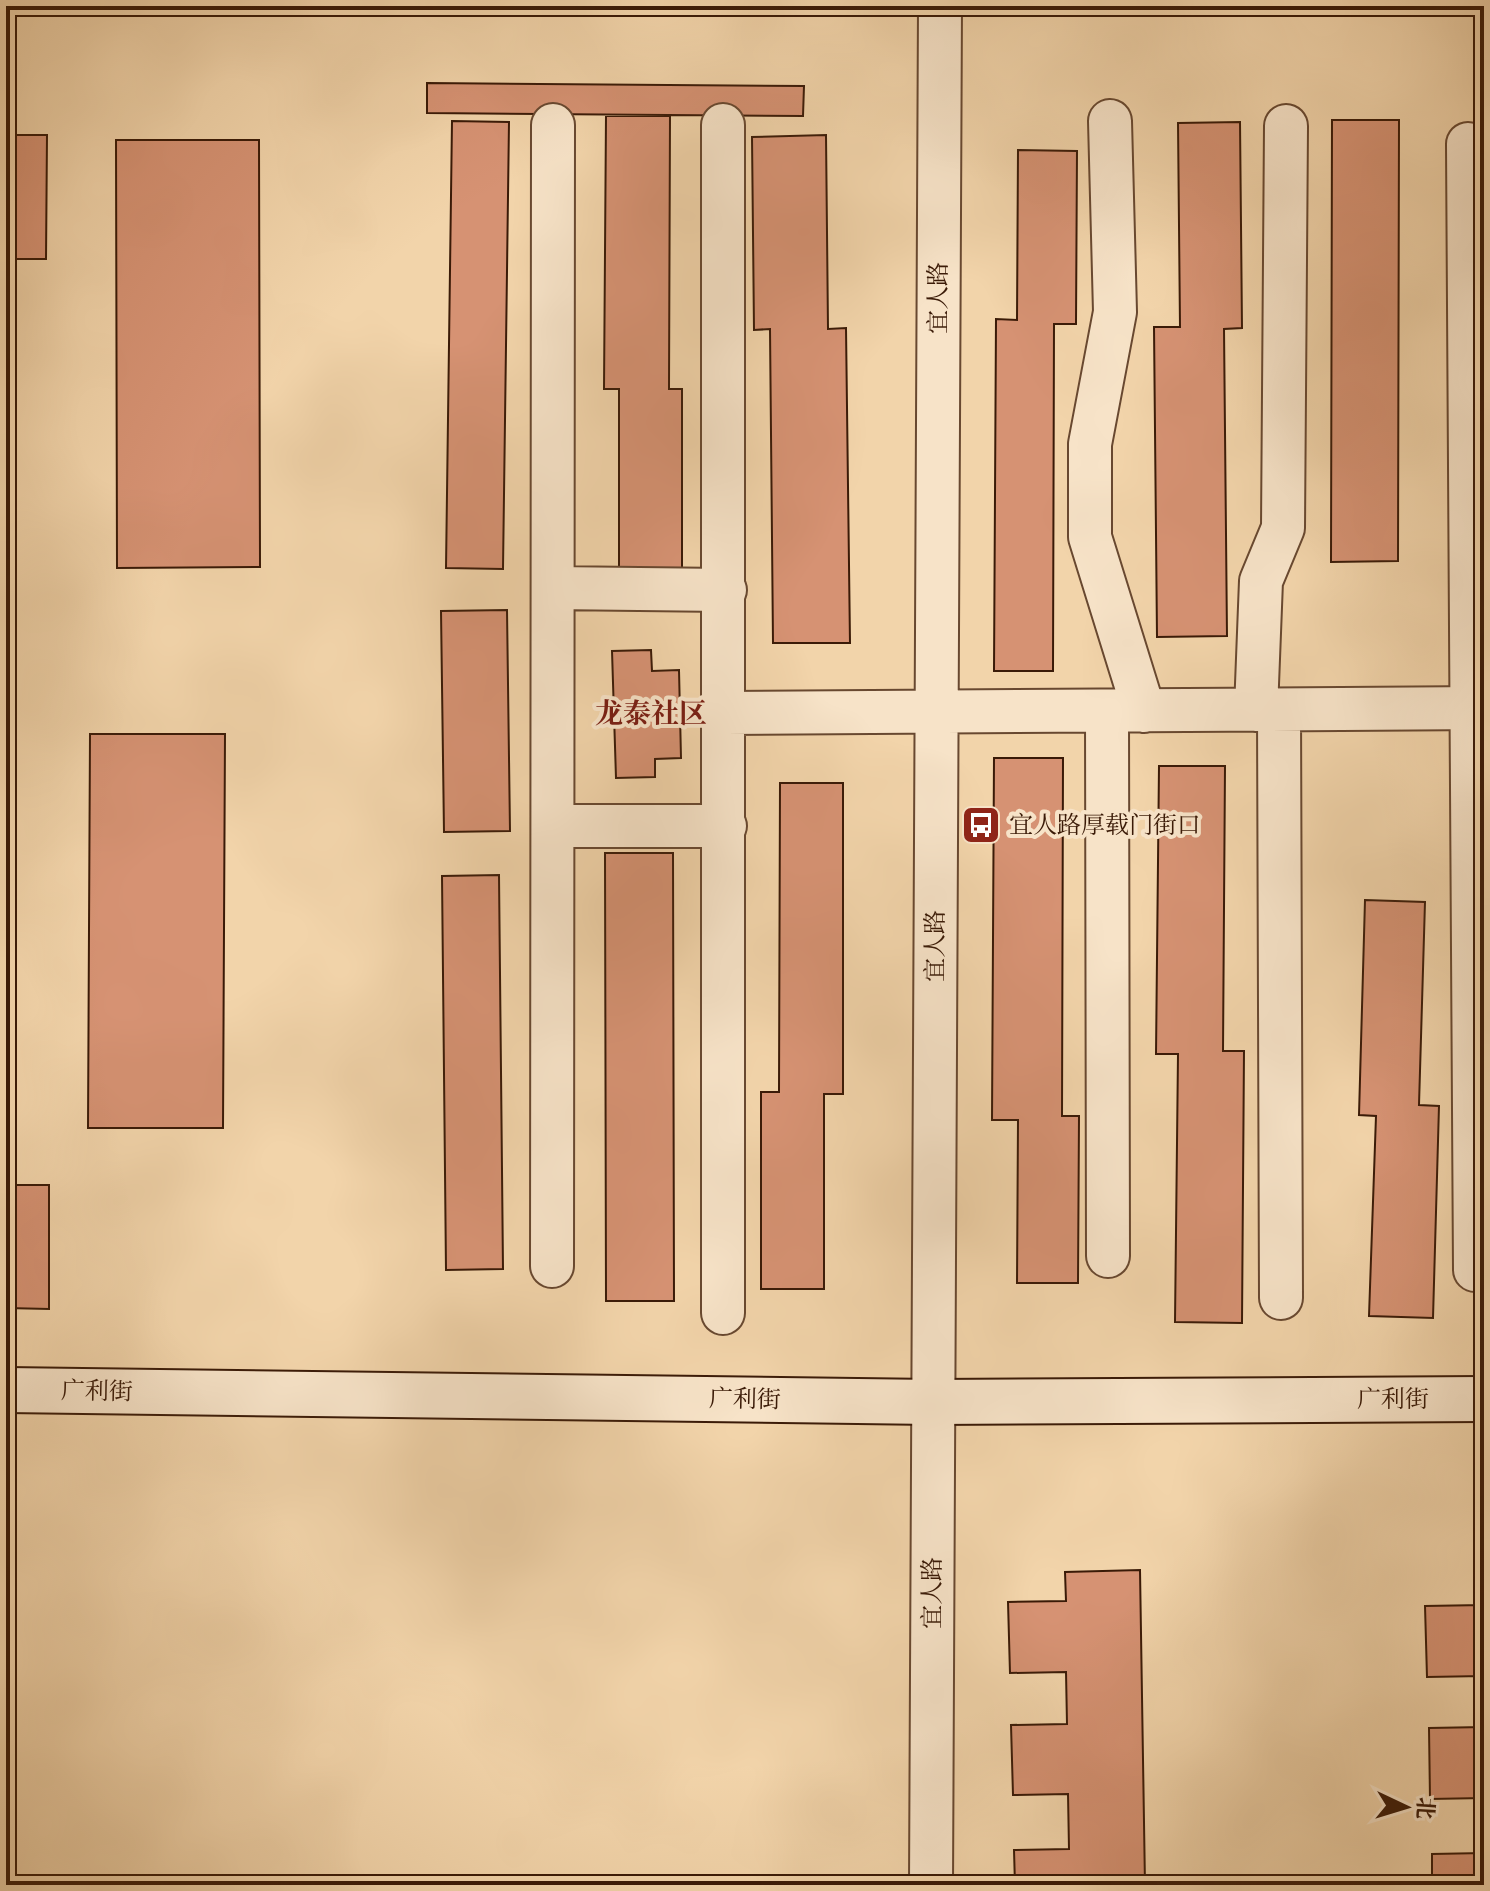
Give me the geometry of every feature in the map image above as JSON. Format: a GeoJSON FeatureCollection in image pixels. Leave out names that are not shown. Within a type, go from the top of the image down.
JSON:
{"type":"FeatureCollection","features":[{"type":"Feature","properties":{"kind":"street","name":"宜人路"},"geometry":{"type":"LineString","coordinates":[[940,6],[945,712],[943,1417],[952,1885]]}},
{"type":"Feature","properties":{"kind":"street","name":"宜人路"},"geometry":{"type":"LineString","coordinates":[[945,712],[957,6]]}},
{"type":"Feature","properties":{"kind":"street"},"geometry":{"type":"LineString","coordinates":[[1108,1256],[1125,711],[1090,537],[1090,444],[1115,312],[1110,121]]}},
{"type":"Feature","properties":{"kind":"street"},"geometry":{"type":"LineString","coordinates":[[552,1266],[553,125]]}},
{"type":"Feature","properties":{"kind":"street"},"geometry":{"type":"LineString","coordinates":[[723,125],[723,1313]]}},
{"type":"Feature","properties":{"kind":"street"},"geometry":{"type":"LineString","coordinates":[[1281,1298],[1268,710],[1261,581],[1283,528],[1286,126]]}},
{"type":"Feature","properties":{"kind":"street"},"geometry":{"type":"LineString","coordinates":[[1468,144],[1478,708],[1475,1270]]}},
{"type":"Feature","properties":{"kind":"street"},"geometry":{"type":"LineString","coordinates":[[553,588],[725,590]]}},
{"type":"Feature","properties":{"kind":"street"},"geometry":{"type":"LineString","coordinates":[[725,713],[1478,708]]}},
{"type":"Feature","properties":{"kind":"street"},"geometry":{"type":"LineString","coordinates":[[553,826],[725,826]]}},
{"type":"Feature","properties":{"kind":"street","name":"广利街"},"geometry":{"type":"LineString","coordinates":[[6,1390],[1484,1429]]}},
{"type":"Feature","properties":{"kind":"street","name":"广利街"},"geometry":{"type":"LineString","coordinates":[[6,1420],[943,1417],[1484,1399]]}},
{"type":"Feature","properties":{"kind":"street","name":"宜人路"},"geometry":{"type":"LineString","coordinates":[[931,1885],[943,1417]]}},
{"type":"Feature","properties":{"kind":"building"},"geometry":{"type":"Polygon","coordinates":[[[427,83],[804,86],[803,116],[427,113],[427,83]]]}},
{"type":"Feature","properties":{"kind":"building"},"geometry":{"type":"Polygon","coordinates":[[[606,116],[670,116],[669,389],[682,389],[682,572],[619,571],[619,389],[604,389],[606,116]]]}},
{"type":"Feature","properties":{"kind":"building"},"geometry":{"type":"Polygon","coordinates":[[[1332,120],[1399,120],[1398,561],[1331,562],[1332,120]]]}},
{"type":"Feature","properties":{"kind":"building"},"geometry":{"type":"Polygon","coordinates":[[[452,121],[509,122],[503,569],[446,568],[452,121]]]}},
{"type":"Feature","properties":{"kind":"building"},"geometry":{"type":"Polygon","coordinates":[[[1240,122],[1242,328],[1224,329],[1227,636],[1157,637],[1154,327],[1180,327],[1178,123],[1240,122]]]}},
{"type":"Feature","properties":{"kind":"building"},"geometry":{"type":"Polygon","coordinates":[[[6,135],[47,135],[46,259],[6,259],[6,135]]]}},
{"type":"Feature","properties":{"kind":"building"},"geometry":{"type":"Polygon","coordinates":[[[826,135],[828,329],[846,328],[850,643],[773,643],[770,329],[754,330],[752,137],[826,135]]]}},
{"type":"Feature","properties":{"kind":"building"},"geometry":{"type":"Polygon","coordinates":[[[116,140],[259,140],[260,567],[117,568],[116,140]]]}},
{"type":"Feature","properties":{"kind":"building"},"geometry":{"type":"Polygon","coordinates":[[[1018,150],[1077,151],[1076,324],[1054,324],[1053,671],[994,671],[996,319],[1017,320],[1018,150]]]}},
{"type":"Feature","properties":{"kind":"building"},"geometry":{"type":"Polygon","coordinates":[[[507,610],[510,831],[444,832],[441,611],[507,610]]]}},
{"type":"Feature","properties":{"kind":"building"},"geometry":{"type":"Polygon","coordinates":[[[651,650],[652,671],[679,670],[681,758],[655,759],[655,777],[616,778],[612,651],[651,650]]]}},
{"type":"Feature","properties":{"kind":"building"},"geometry":{"type":"Polygon","coordinates":[[[90,734],[225,734],[223,1128],[88,1128],[90,734]]]}},
{"type":"Feature","properties":{"kind":"building"},"geometry":{"type":"Polygon","coordinates":[[[994,758],[1063,758],[1062,1116],[1079,1116],[1078,1283],[1017,1283],[1018,1120],[992,1120],[994,758]]]}},
{"type":"Feature","properties":{"kind":"building"},"geometry":{"type":"Polygon","coordinates":[[[1159,766],[1225,766],[1223,1051],[1244,1051],[1242,1323],[1175,1322],[1178,1054],[1156,1054],[1159,766]]]}},
{"type":"Feature","properties":{"kind":"building"},"geometry":{"type":"Polygon","coordinates":[[[780,783],[843,783],[843,1094],[824,1094],[824,1289],[761,1289],[761,1092],[779,1092],[780,783]]]}},
{"type":"Feature","properties":{"kind":"building"},"geometry":{"type":"Polygon","coordinates":[[[605,853],[673,853],[674,1301],[606,1301],[605,853]]]}},
{"type":"Feature","properties":{"kind":"building"},"geometry":{"type":"Polygon","coordinates":[[[499,875],[503,1269],[446,1270],[442,876],[499,875]]]}},
{"type":"Feature","properties":{"kind":"building"},"geometry":{"type":"Polygon","coordinates":[[[1365,900],[1425,902],[1419,1105],[1439,1106],[1433,1318],[1369,1316],[1376,1116],[1359,1115],[1365,900]]]}},
{"type":"Feature","properties":{"kind":"building"},"geometry":{"type":"Polygon","coordinates":[[[6,1185],[49,1185],[49,1309],[6,1308],[6,1185]]]}},
{"type":"Feature","properties":{"kind":"building"},"geometry":{"type":"Polygon","coordinates":[[[1140,1570],[1145,1885],[1015,1885],[1014,1850],[1069,1849],[1068,1794],[1013,1795],[1011,1725],[1067,1724],[1066,1672],[1010,1673],[1008,1602],[1066,1601],[1065,1572],[1140,1570]]]}},
{"type":"Feature","properties":{"kind":"building"},"geometry":{"type":"Polygon","coordinates":[[[1484,1576],[1484,1727],[1483,1676],[1427,1677],[1425,1606],[1483,1605],[1484,1576]]]}},
{"type":"Feature","properties":{"kind":"building"},"geometry":{"type":"Polygon","coordinates":[[[1484,1727],[1484,1798],[1430,1799],[1429,1728],[1484,1727]]]}},
{"type":"Feature","properties":{"kind":"building"},"geometry":{"type":"Polygon","coordinates":[[[1484,1853],[1484,1885],[1432,1885],[1432,1854],[1484,1853]]]}},
{"type":"Feature","properties":{"kind":"place","name":"宜人路厚载门街口"},"geometry":{"type":"Point","coordinates":[981,825]}},
{"type":"Feature","properties":{"kind":"district","name":"龙泰社区"},"geometry":{"type":"Point","coordinates":[651,713]}}]}
